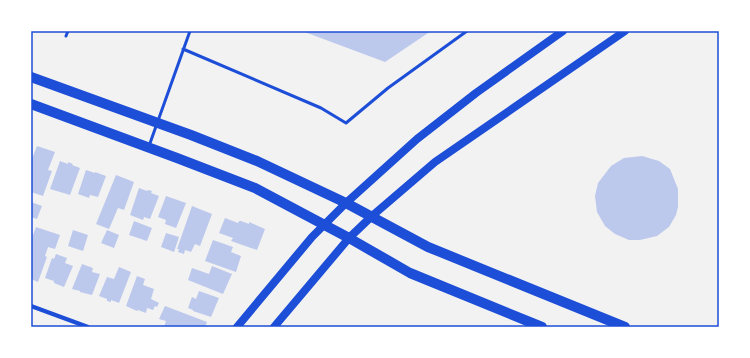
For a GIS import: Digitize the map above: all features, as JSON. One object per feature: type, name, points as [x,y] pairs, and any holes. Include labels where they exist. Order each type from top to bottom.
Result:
[{"type":"main road","points":[[237,327],[312,237],[346,203],[417,139],[476,93],[563,31]]},
{"type":"main road","points":[[274,327],[349,238],[372,216],[435,162],[625,31]]},
{"type":"main road","points":[[31,77],[257,161],[372,216],[428,248],[625,327]]},
{"type":"main road","points":[[31,104],[254,188],[349,238],[410,273],[542,327]]},
{"type":"street","points":[[31,306],[88,327]]},
{"type":"lane","points":[[66,36],[68,31]]},
{"type":"lane","points":[[148,148],[190,31]]},
{"type":"lane","points":[[183,49],[321,108],[346,122],[388,88],[467,31]]},
{"type":"building","points":[[302,31],[431,31],[385,62]]},
{"type":"building","points":[[37,146],[55,152],[48,170],[52,171],[43,196],[31,192],[31,161]]},
{"type":"building","points":[[642,156],[659,161],[670,169],[678,189],[678,207],[676,215],[669,227],[657,236],[640,240],[629,240],[615,234],[605,226],[597,212],[595,196],[598,183],[611,166],[624,158]]},
{"type":"building","points":[[60,161],[68,164],[68,162],[80,168],[70,195],[50,189]]},
{"type":"building","points":[[86,170],[106,176],[98,197],[90,195],[89,198],[78,194]]},
{"type":"building","points":[[116,175],[134,182],[124,210],[118,208],[109,229],[96,224]]},
{"type":"building","points":[[139,188],[152,191],[151,193],[159,196],[150,219],[144,217],[143,220],[130,215]]},
{"type":"building","points":[[166,196],[186,203],[176,228],[165,224],[166,220],[158,217]]},
{"type":"building","points":[[31,202],[42,206],[37,219],[31,217]]},
{"type":"building","points":[[192,206],[212,214],[200,246],[195,244],[191,252],[185,250],[184,254],[178,252],[179,249],[177,249]]},
{"type":"building","points":[[225,218],[238,223],[241,221],[249,224],[249,222],[265,229],[257,250],[231,241],[233,238],[219,233]]},
{"type":"building","points":[[134,221],[152,228],[147,241],[129,235]]},
{"type":"building","points":[[36,227],[60,235],[55,249],[48,247],[45,256],[47,257],[38,282],[31,279],[31,240]]},
{"type":"building","points":[[73,230],[88,235],[83,251],[68,246]]},
{"type":"building","points":[[107,230],[119,235],[114,248],[101,243]]},
{"type":"building","points":[[166,233],[179,237],[174,252],[161,247]]},
{"type":"building","points":[[213,240],[233,247],[231,252],[241,256],[236,272],[205,261]]},
{"type":"building","points":[[56,254],[67,258],[65,263],[73,266],[64,287],[45,278],[52,258],[54,259]]},
{"type":"building","points":[[82,264],[93,268],[92,272],[100,274],[92,295],[72,289]]},
{"type":"building","points":[[212,266],[232,274],[223,294],[188,280],[192,268],[209,274]]},
{"type":"building","points":[[119,267],[131,272],[119,303],[111,300],[111,302],[107,301],[107,299],[99,296],[107,277],[114,279]]},
{"type":"building","points":[[137,276],[145,279],[143,285],[154,289],[151,299],[159,303],[153,310],[147,308],[146,313],[126,306]]},
{"type":"building","points":[[199,291],[219,298],[211,317],[188,308],[192,297],[196,299]]},
{"type":"building","points":[[165,306],[207,322],[205,327],[164,327],[166,321],[159,319]]}]
